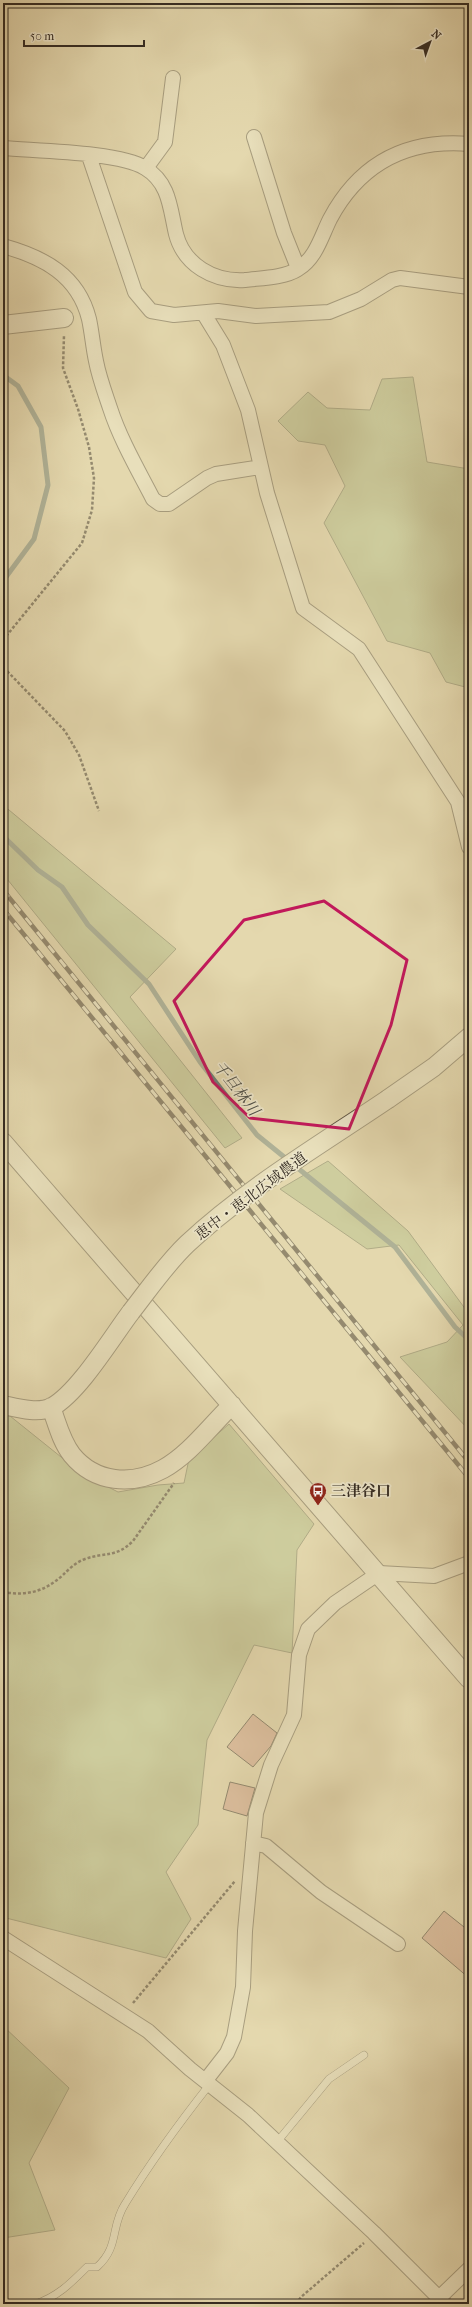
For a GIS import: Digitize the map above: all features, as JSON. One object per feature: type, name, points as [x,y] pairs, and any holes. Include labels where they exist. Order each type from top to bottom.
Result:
[{"type":"street","points":[[146,168],[165,142],[173,78]]},
{"type":"street","points":[[254,137],[284,233],[298,268]]},
{"type":"street","points":[[3,148],[130,160],[146,168],[168,192],[176,235],[184,252],[195,265],[204,272],[224,279],[244,280],[281,275],[298,268],[308,261],[318,246],[330,219],[343,198],[370,170],[399,152],[445,142],[469,144]]},
{"type":"street","points":[[89,156],[135,292],[151,311],[161,314],[204,314],[218,311],[256,316],[328,312],[361,299],[392,280],[400,278],[469,287]]},
{"type":"street","points":[[3,246],[28,253],[48,263],[63,274],[76,291],[89,318],[96,362],[111,410],[152,499],[160,504],[169,504],[216,474],[261,467]]},
{"type":"street","points":[[204,314],[223,345],[248,410],[267,492],[303,608],[359,649],[458,802],[469,847]]},
{"type":"street","points":[[3,325],[64,318]]},
{"type":"street","name":"恵中・恵北広域農道","points":[[51,1407],[75,1387],[130,1312],[186,1245],[219,1216],[265,1182],[434,1067],[469,1037]]},
{"type":"street","points":[[3,1142],[379,1573],[469,1679]]},
{"type":"street","points":[[3,1405],[30,1410],[51,1407],[62,1437],[76,1459],[98,1475],[128,1481],[144,1478],[163,1469],[184,1453],[232,1405]]},
{"type":"street","points":[[208,2082],[227,2053],[234,2037],[243,1987],[244,1931],[256,1813],[271,1765],[294,1715],[299,1655],[308,1629],[335,1603],[379,1573],[434,1576],[469,1563]]},
{"type":"street","points":[[253,1843],[266,1846],[321,1892],[398,1944]]},
{"type":"street","points":[[3,1938],[148,2031],[190,2069],[208,2082],[277,2142],[374,2233],[442,2301],[469,2269]]},
{"type":"lane","points":[[277,2142],[329,2079],[364,2055]]},
{"type":"lane","points":[[35,2304],[51,2298],[66,2289],[87,2267],[97,2267],[106,2259],[112,2249],[124,2205],[208,2082]]},
{"type":"path","points":[[3,640],[82,543],[92,510],[94,478],[89,447],[78,409],[63,368],[64,318]]},
{"type":"path","points":[[3,662],[8,672],[64,731],[79,755],[99,811]]},
{"type":"path","points":[[3,1592],[21,1595],[32,1594],[47,1588],[74,1564],[85,1559],[115,1554],[125,1549],[133,1541],[176,1481]]},
{"type":"path","points":[[124,2015],[216,1901],[244,1871],[251,1872]]},
{"type":"path","points":[[296,2304],[306,2292],[374,2233]]},
{"type":"highlighted area","points":[[324,901],[407,960],[391,1025],[349,1129],[250,1118],[213,1082],[174,1001],[244,920]]},
{"type":"green space","points":[[413,377],[427,462],[469,469],[469,688],[446,682],[430,653],[387,641],[324,523],[345,486],[325,445],[298,441],[278,421],[308,392],[327,408],[370,410],[382,379]]},
{"type":"green space","points":[[3,805],[176,949],[130,997],[242,1138],[225,1148],[3,874]]},
{"type":"green space","points":[[328,1161],[408,1231],[469,1314],[469,1430],[400,1357],[447,1342],[463,1325],[399,1245],[367,1249],[280,1189]]},
{"type":"green space","points":[[3,1415],[10,1416],[81,1473],[118,1492],[158,1485],[184,1483],[189,1459],[229,1424],[314,1524],[297,1550],[292,1653],[254,1645],[207,1740],[198,1825],[166,1872],[191,1919],[166,1958],[6,1918],[8,1851],[3,1846]]},
{"type":"green space","points":[[3,2026],[69,2088],[29,2163],[55,2230],[3,2238]]},
{"type":"building","points":[[253,1714],[277,1733],[271,1746],[253,1767],[227,1747]]},
{"type":"building","points":[[230,1782],[255,1788],[247,1816],[223,1809]]},
{"type":"building","points":[[444,1911],[469,1931],[469,1978],[422,1938]]},
{"type":"waterway","name":"千旦林川","points":[[3,375],[18,386],[41,427],[48,485],[34,539],[3,581]]},
{"type":"waterway","name":"千旦林川","points":[[3,836],[38,870],[62,887],[88,925],[149,984],[200,1062],[257,1135],[395,1247],[455,1327],[469,1340]]},
{"type":"railway","points":[[3,890],[469,1462]]},
{"type":"railway","points":[[3,909],[469,1478]]},
{"type":"place","name":"三津谷口","points":[[318,1506]]}]
